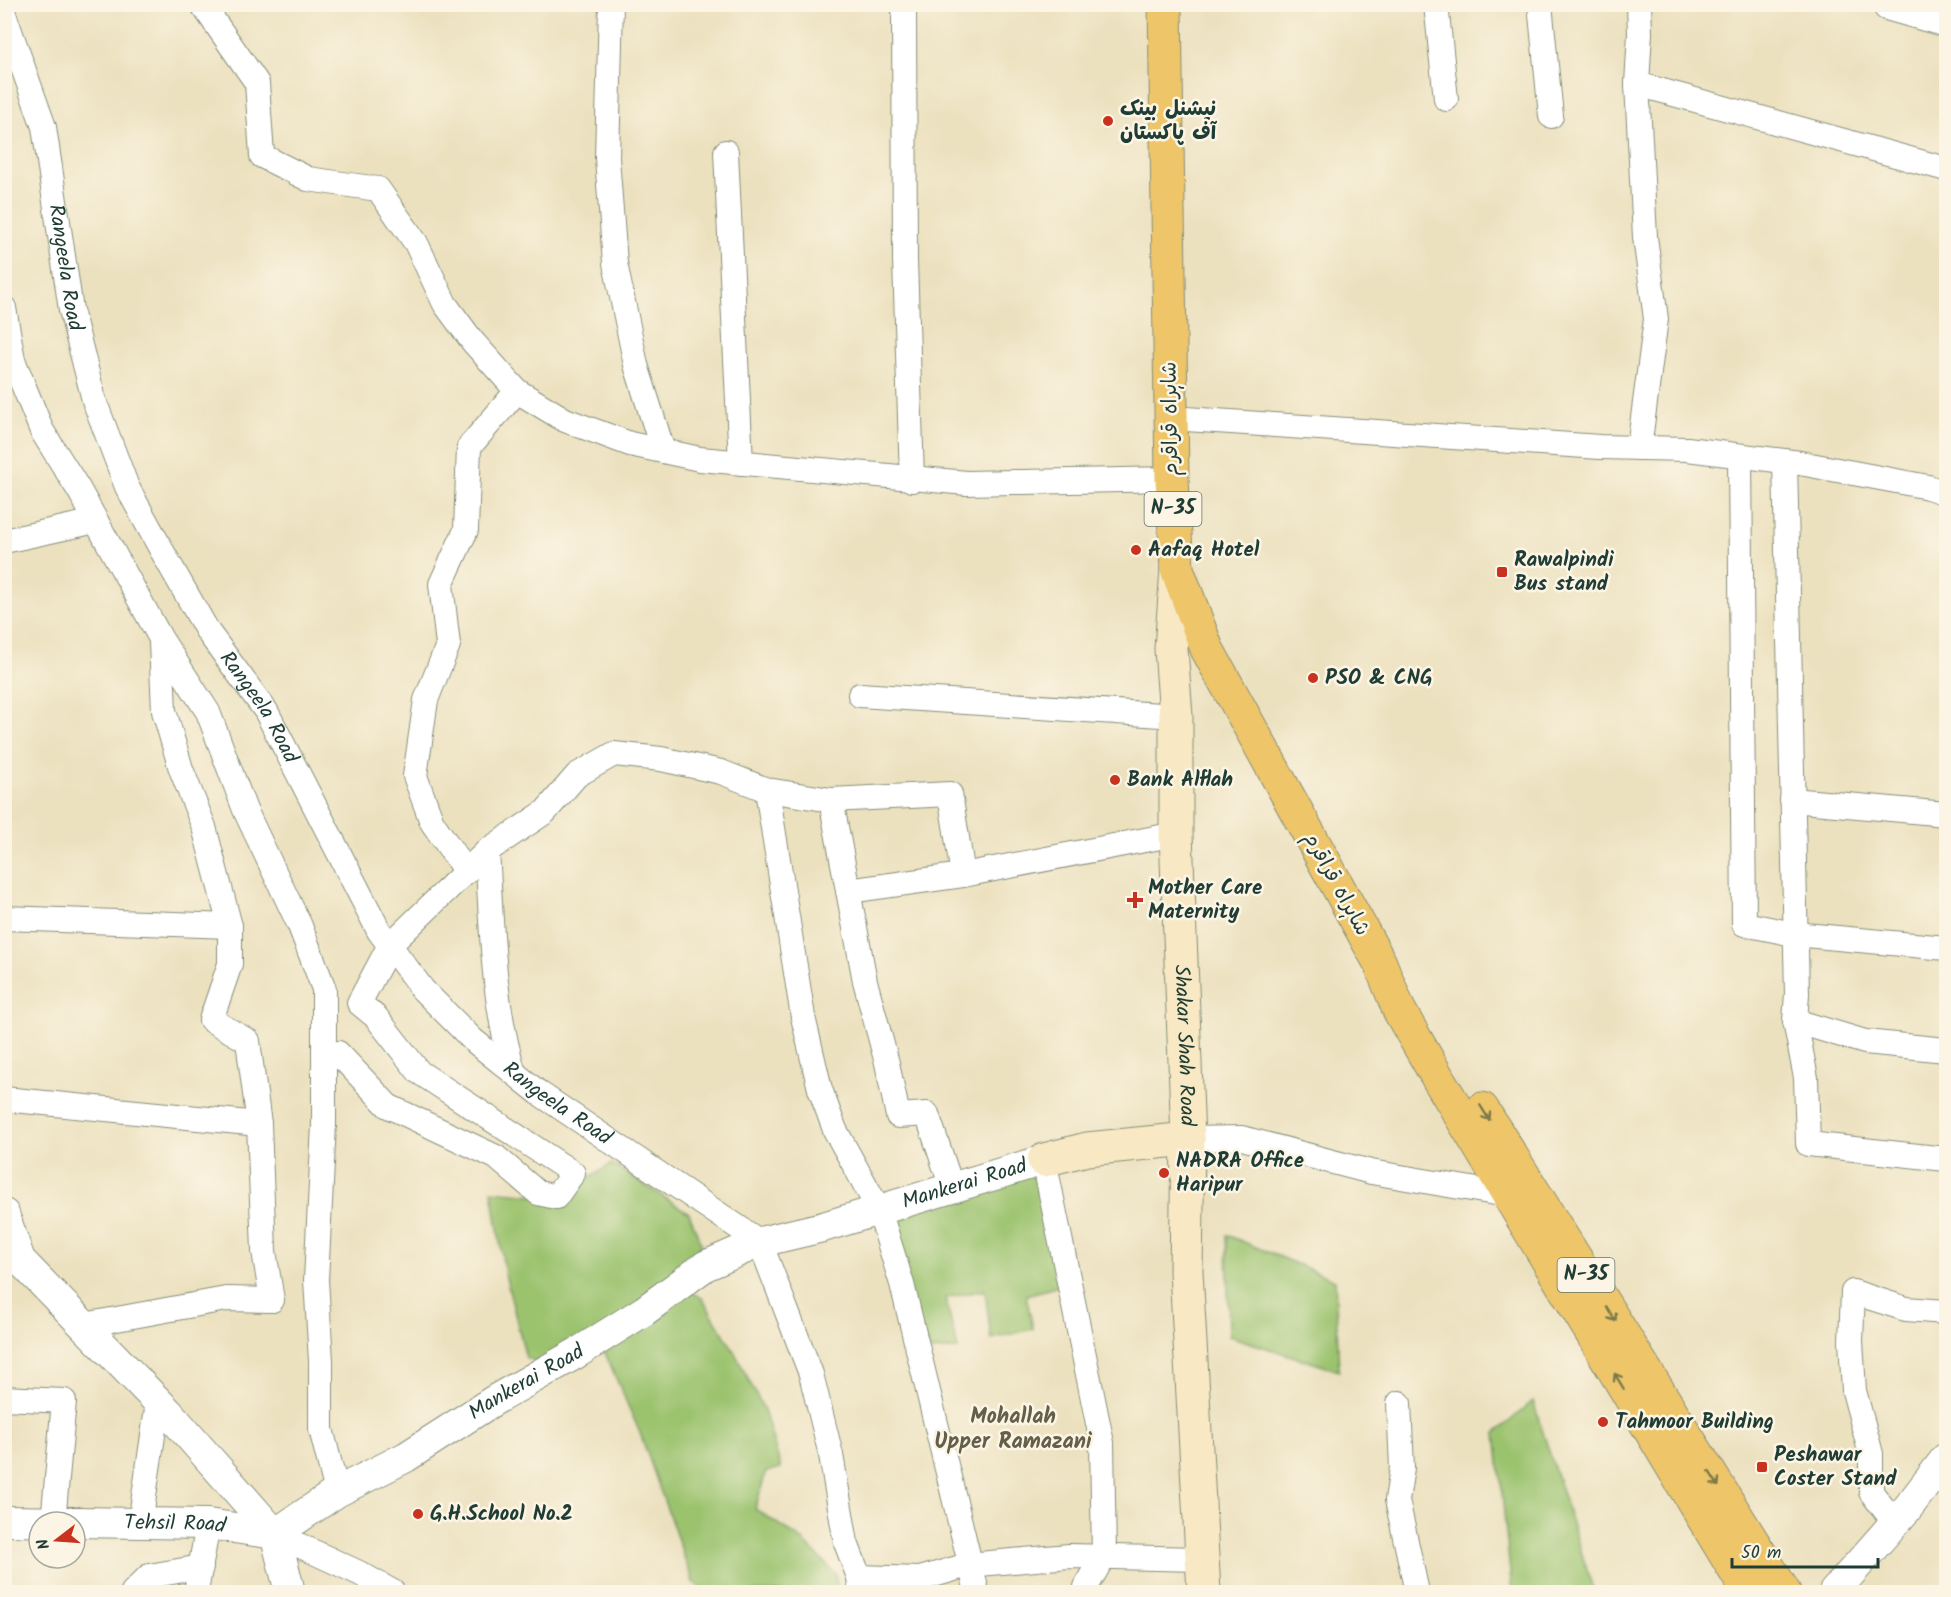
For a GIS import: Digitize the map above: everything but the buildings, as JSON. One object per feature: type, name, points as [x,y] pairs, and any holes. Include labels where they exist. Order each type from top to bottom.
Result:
[{"type":"highway","name":"شاہراہ قراقرم","points":[[1164,5],[1172,479],[1177,569],[1207,649],[1380,963],[1399,1010],[1507,1195],[1748,1593]]},
{"type":"highway","name":"شاہراہ قراقرم","points":[[1380,963],[1414,998],[1784,1593]]},
{"type":"main road","name":"Shakar Shah Road","points":[[1177,569],[1171,649],[1176,716],[1176,834],[1188,1139],[1186,1271],[1195,1410],[1200,1559],[1204,1593]]},
{"type":"main road","name":"Mankerai Road","points":[[1044,1160],[1087,1149],[1188,1139]]},
{"type":"street","points":[[4,5],[20,4]]},
{"type":"street","points":[[202,4],[257,83],[262,156],[308,179],[378,189],[417,243],[445,304],[473,342],[518,391],[565,420],[630,444],[700,459],[912,480],[967,483],[1172,479]]},
{"type":"street","points":[[611,4],[607,158],[615,263],[636,365],[663,451]]},
{"type":"street","points":[[904,4],[905,260],[912,480]]},
{"type":"street","points":[[1436,4],[1446,99]]},
{"type":"street","points":[[1540,4],[1551,116]]},
{"type":"street","points":[[1639,4],[1637,84],[1645,237],[1656,319],[1639,448]]},
{"type":"street","points":[[1887,4],[1886,8],[1947,24]]},
{"type":"street","name":"Rangeela Road","points":[[4,14],[44,127],[71,310],[94,400],[127,487],[208,632],[266,711],[374,922],[423,990],[473,1041],[514,1073],[760,1242]]},
{"type":"street","points":[[1637,84],[1947,169]]},
{"type":"street","points":[[726,152],[741,463]]},
{"type":"street","points":[[4,308],[13,360],[42,431],[96,521],[161,639],[208,712],[245,810],[300,927],[324,989],[324,1125],[316,1280],[321,1361],[321,1429],[338,1492]]},
{"type":"street","points":[[466,872],[432,822],[416,776],[426,700],[448,645],[441,584],[466,530],[470,447],[518,391]]},
{"type":"street","points":[[1171,418],[1639,448],[1687,449],[1785,461],[1928,487],[1947,493]]},
{"type":"street","points":[[1740,456],[1744,924],[1794,934],[1947,948]]},
{"type":"street","points":[[1785,461],[1797,994],[1795,1021],[1806,1078],[1808,1144],[1947,1159]]},
{"type":"street","points":[[4,541],[96,521]]},
{"type":"street","points":[[84,1325],[226,1299],[272,1300],[264,1251],[259,1124],[248,1041],[211,1020],[230,964],[230,926],[204,827],[182,769],[164,711],[161,639]]},
{"type":"street","points":[[860,695],[1176,716]]},
{"type":"street","points":[[338,1053],[388,1106],[496,1157],[538,1193],[556,1197],[573,1173],[419,1072],[376,1017],[359,1003],[390,945],[487,851],[545,812],[577,775],[614,754],[661,759],[721,772],[768,790],[831,800],[950,794],[963,875]]},
{"type":"street","points":[[768,790],[803,1017],[820,1089],[835,1130],[879,1210],[902,1284],[930,1409],[977,1593]]},
{"type":"street","points":[[831,800],[865,981],[898,1116],[927,1114],[952,1188]]},
{"type":"street","points":[[1792,800],[1947,814]]},
{"type":"street","points":[[848,891],[963,875],[1176,834]]},
{"type":"street","points":[[487,851],[494,975],[503,1036],[514,1073]]},
{"type":"street","points":[[4,918],[230,926]]},
{"type":"street","points":[[1795,1021],[1865,1042],[1947,1050]]},
{"type":"street","points":[[4,1099],[259,1124]]},
{"type":"street","points":[[1188,1139],[1242,1138],[1371,1172],[1507,1195]]},
{"type":"street","points":[[1044,1160],[1102,1443],[1104,1556],[1086,1587],[1088,1593]]},
{"type":"street","name":"Mankerai Road","points":[[275,1534],[338,1492],[406,1457],[493,1401],[578,1353],[644,1311],[705,1266],[760,1242],[879,1210],[1044,1160]]},
{"type":"street","points":[[4,1214],[20,1260],[158,1402],[275,1534],[360,1573],[393,1593]]},
{"type":"street","points":[[760,1242],[812,1374],[834,1466],[846,1543],[864,1588],[920,1579],[968,1565],[1069,1556],[1200,1559]]},
{"type":"street","points":[[1895,1523],[1871,1492],[1871,1454],[1854,1391],[1851,1341],[1853,1292],[1906,1309],[1947,1312]]},
{"type":"street","points":[[4,1398],[64,1401],[54,1510]]},
{"type":"street","points":[[140,1523],[158,1402]]},
{"type":"street","points":[[1399,1403],[1401,1468],[1397,1500],[1417,1593]]},
{"type":"street","points":[[1834,1593],[1895,1523],[1947,1458]]},
{"type":"street","name":"Tehsil Road","points":[[4,1521],[27,1521]]},
{"type":"street","name":"Tehsil Road","points":[[87,1522],[208,1524],[275,1534]]},
{"type":"street","points":[[196,1593],[208,1524]]},
{"type":"street","points":[[275,1534],[290,1593]]},
{"type":"street","points":[[133,1593],[149,1576],[201,1567]]},
{"type":"green space","points":[[612,1164],[689,1213],[708,1261],[679,1285],[702,1298],[733,1349],[764,1410],[781,1468],[766,1472],[755,1509],[801,1539],[836,1574],[837,1592],[707,1592],[693,1582],[640,1433],[599,1339],[553,1367],[526,1358],[505,1274],[492,1191],[556,1197]]},
{"type":"green space","points":[[1029,1164],[1070,1283],[1026,1295],[1033,1329],[991,1339],[985,1290],[945,1298],[958,1349],[917,1352],[879,1210]]},
{"type":"green space","points":[[1227,1235],[1335,1280],[1339,1371],[1229,1336]]},
{"type":"green space","points":[[1533,1401],[1594,1592],[1512,1592],[1496,1433]]},
{"type":"place","name":"نیشنل بینک آف پاکستان","points":[[1108,121]]},
{"type":"place","name":"Aafaq Hotel","points":[[1136,550]]},
{"type":"place","name":"Rawalpindi Bus stand","points":[[1502,572]]},
{"type":"place","name":"PSO & CNG","points":[[1313,678]]},
{"type":"place","name":"Bank Alflah","points":[[1115,780]]},
{"type":"place","name":"Mother Care Maternity","points":[[1135,900]]},
{"type":"place","name":"NADRA Office Haripur","points":[[1164,1173]]},
{"type":"place","name":"Tahmoor Building","points":[[1603,1422]]},
{"type":"place","name":"Peshawar Coster Stand","points":[[1762,1467]]},
{"type":"place","name":"G.H.School No.2","points":[[418,1514]]},
{"type":"district","name":"Mohallah Upper Ramazani","points":[[1013,1430]]}]
